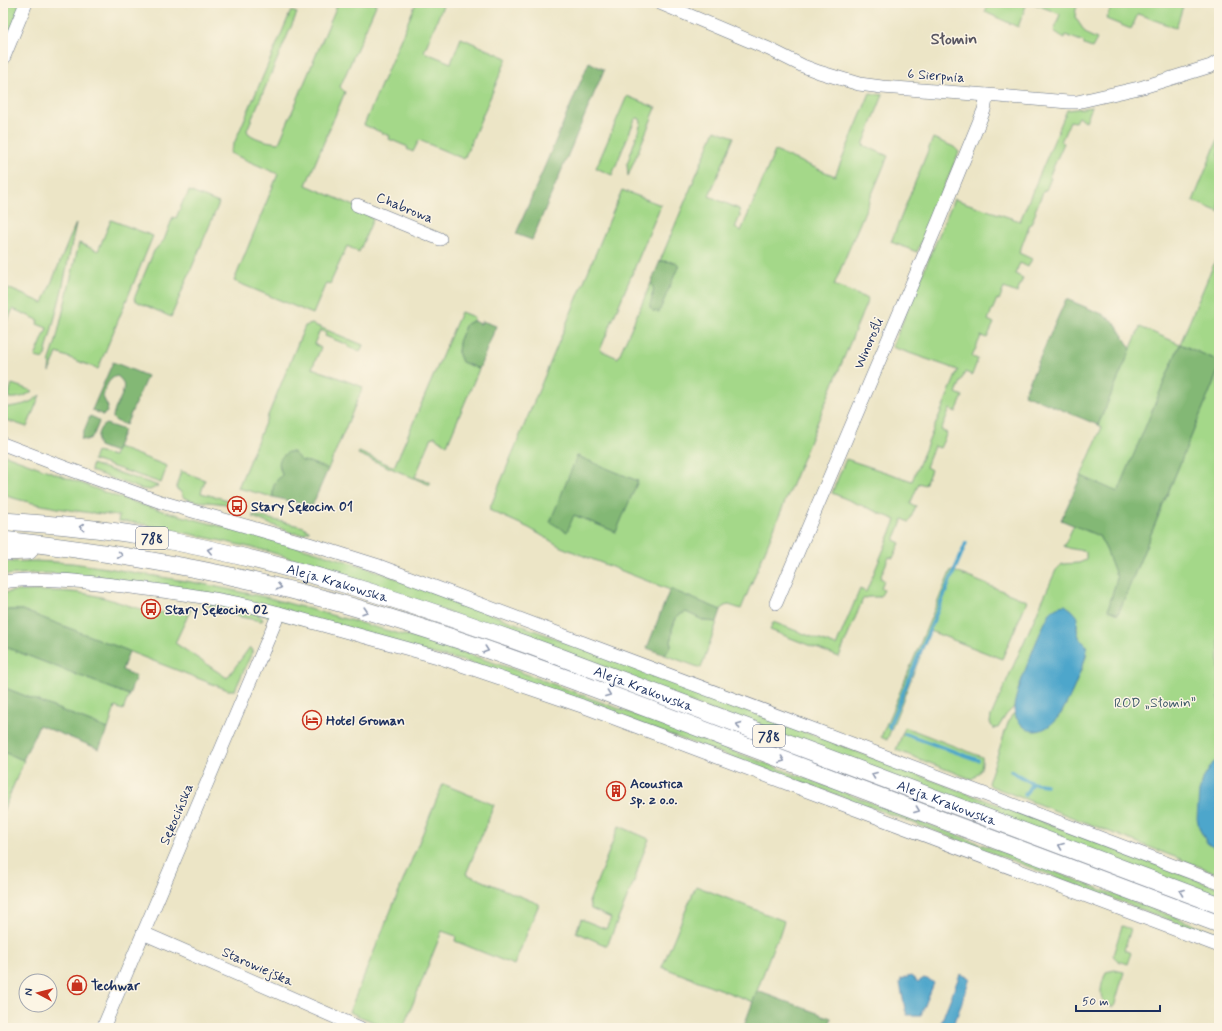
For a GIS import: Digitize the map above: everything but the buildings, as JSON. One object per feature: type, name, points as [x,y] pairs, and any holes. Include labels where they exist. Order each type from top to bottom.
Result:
[{"type":"main road","points":[[3,508],[17,514],[54,525]]},
{"type":"main road","name":"788","points":[[3,520],[54,525]]},
{"type":"main road","name":"Aleja Krakowska","points":[[54,525],[99,529],[199,547],[316,576],[385,596],[534,647],[1219,906]]},
{"type":"main road","name":"788","points":[[3,540],[81,550]]},
{"type":"main road","points":[[3,552],[81,550]]},
{"type":"main road","name":"Aleja Krakowska","points":[[81,550],[195,568],[283,588],[328,600],[442,635],[551,673],[1219,924]]},
{"type":"street","points":[[3,59],[26,3]]},
{"type":"street","name":"6 Sierpnia","points":[[660,3],[769,48],[803,66],[826,75],[859,84],[882,88],[1076,102],[1143,87],[1211,66],[1219,61]]},
{"type":"street","name":"Winorośli","points":[[776,603],[984,110],[987,95]]},
{"type":"street","name":"Chabrowa","points":[[357,205],[440,239]]},
{"type":"street","points":[[3,444],[161,502],[309,544],[379,566],[1219,883]]},
{"type":"street","points":[[3,582],[29,580],[109,585],[206,598],[259,607],[438,657],[582,706],[1219,946]]},
{"type":"street","name":"Sękocińska","points":[[103,1028],[279,612]]},
{"type":"street","name":"Starowiejska","points":[[143,934],[360,1028]]},
{"type":"green space","points":[[3,3],[23,3],[6,42],[3,41]]},
{"type":"green space","points":[[338,3],[377,3],[340,87],[345,92],[306,185],[366,211],[373,219],[359,252],[347,246],[330,284],[326,283],[313,314],[234,281],[278,174],[230,153],[291,11],[297,13],[247,130],[248,133],[259,139],[279,143]]},
{"type":"green space","points":[[416,3],[444,3],[424,52],[451,63],[461,38],[507,58],[464,159],[419,140],[413,152],[407,149],[408,147],[389,139],[390,136],[364,125]]},
{"type":"green space","points":[[989,3],[1027,3],[1018,27],[985,12]]},
{"type":"green space","points":[[1032,3],[1079,3],[1076,9],[1075,17],[1088,35],[1097,39],[1092,48],[1084,45],[1084,42],[1065,35],[1064,38],[1054,31],[1060,14]]},
{"type":"green space","points":[[1113,3],[1184,3],[1176,28],[1138,14],[1131,29],[1106,19]]},
{"type":"green space","points":[[589,62],[604,70],[532,240],[516,234]]},
{"type":"green space","points":[[870,93],[883,95],[863,145],[888,156],[834,285],[868,299],[741,609],[729,605],[724,606],[721,610],[561,547],[529,528],[489,510],[622,190],[661,205],[600,350],[618,358],[651,283],[654,290],[651,297],[675,262],[660,261],[715,130],[734,137],[709,196],[739,209],[740,216],[735,228],[741,231],[775,151],[835,176]],"holes":[[[577,456],[637,481],[616,532],[574,515]]]},
{"type":"green space","points":[[627,96],[656,108],[628,176],[627,164],[641,123],[640,119],[638,118],[635,119],[612,175],[596,168]]},
{"type":"green space","points":[[1092,107],[1086,121],[1078,117],[1075,122],[1070,121],[1061,142],[1064,143],[1049,177],[1051,178],[1035,211],[1036,212],[1019,253],[1032,259],[1028,267],[1020,263],[1015,274],[1023,278],[1017,293],[1004,288],[999,300],[997,299],[988,320],[994,323],[987,338],[981,336],[972,357],[978,359],[972,375],[965,372],[956,393],[963,396],[956,412],[950,409],[941,430],[947,433],[940,448],[934,446],[926,467],[931,470],[925,485],[919,483],[910,504],[916,506],[909,522],[903,519],[894,540],[900,543],[893,558],[889,557],[880,578],[884,580],[881,588],[884,590],[880,597],[869,597],[863,599],[839,657],[770,630],[773,622],[836,646],[860,589],[866,592],[896,520],[832,493],[846,459],[912,481],[954,380],[958,370],[892,347],[954,199],[1020,221],[1067,110]]},
{"type":"green space","points":[[933,138],[954,147],[959,152],[917,252],[891,242]]},
{"type":"green space","points":[[1219,139],[1219,212],[1193,201]]},
{"type":"green space","points":[[189,191],[219,203],[171,317],[134,299],[154,251],[164,240],[173,217],[176,218]]},
{"type":"green space","points":[[111,220],[153,236],[98,369],[57,353],[49,372],[50,360],[56,341],[79,243],[98,251]]},
{"type":"green space","points":[[76,223],[62,290],[44,359],[35,357],[47,328],[37,324],[38,320],[13,309],[7,321],[3,319],[3,286],[43,303]]},
{"type":"green space","points":[[1219,252],[1219,361],[1180,344]]},
{"type":"green space","points":[[660,261],[675,262],[679,265],[659,312],[653,311],[650,308],[650,305],[653,292],[653,286],[651,283]]},
{"type":"green space","points":[[1066,299],[1102,314],[1114,322],[1131,349],[1098,425],[1024,394]]},
{"type":"green space","points":[[461,312],[474,317],[473,321],[466,324],[460,337],[458,352],[462,362],[479,369],[447,445],[435,438],[436,437],[432,437],[415,477],[431,483],[430,485],[358,454],[359,452],[394,467]]},
{"type":"green space","points":[[473,321],[481,324],[482,321],[496,326],[479,369],[462,362],[458,352],[460,337],[466,324]]},
{"type":"green space","points":[[312,324],[363,345],[360,352],[348,347],[348,345],[325,336],[326,333],[320,330],[314,344],[321,348],[312,368],[363,387],[328,469],[302,461],[298,458],[284,455],[280,460],[279,465],[282,475],[274,484],[273,497],[238,488],[305,326]]},
{"type":"green space","points":[[1140,327],[1180,344],[1118,493],[1081,476],[1102,427],[1098,425]]},
{"type":"green space","points":[[1180,344],[1219,361],[1219,369],[1118,614],[1108,610],[1117,578],[1106,549],[1099,536],[1061,520],[1081,476],[1118,492]]},
{"type":"green space","points":[[113,362],[147,376],[126,425],[116,421],[113,418],[124,385],[122,380],[117,376],[109,381],[103,397],[108,407],[107,412],[103,415],[92,410]]},
{"type":"green space","name":"ROD „Słomin”","points":[[1219,369],[1219,874],[991,786],[988,783],[1012,715],[1015,713],[1016,718],[1061,714],[1075,685],[1087,654],[1086,645],[1080,638],[1078,632],[1078,617],[1051,612],[1041,632],[1019,687],[1014,707],[1006,715],[998,728],[993,728],[990,723],[991,716],[1056,570],[1062,564],[1079,563],[1086,560],[1086,552],[1064,546],[1074,525],[1099,536],[1106,549],[1117,578],[1108,610],[1118,614]]},
{"type":"green space","points":[[12,384],[33,391],[22,397],[9,398]]},
{"type":"green space","points":[[40,395],[27,427],[3,419],[3,408],[27,403],[36,399]]},
{"type":"green space","points":[[90,416],[97,419],[99,422],[91,438],[86,440],[81,439]]},
{"type":"green space","points":[[106,424],[124,430],[115,452],[99,446],[99,430]]},
{"type":"green space","points":[[117,447],[167,466],[161,483],[93,460],[96,452],[114,456]]},
{"type":"green space","points":[[288,452],[293,452],[302,461],[328,469],[312,506],[273,497],[274,484],[282,475],[279,462]]},
{"type":"green space","points":[[3,454],[115,496],[152,508],[303,548],[366,567],[1219,888],[1219,900],[388,590],[267,551],[137,523],[118,521],[119,516],[90,513],[32,503],[3,495]]},
{"type":"green space","points":[[577,456],[638,481],[616,532],[574,515],[567,532],[550,522]]},
{"type":"green space","points":[[92,464],[158,486],[150,490],[141,489],[91,471]]},
{"type":"green space","points":[[181,471],[205,480],[201,493],[236,502],[235,505],[195,501],[184,498],[180,491],[176,489]]},
{"type":"green space","points":[[253,515],[304,527],[309,531],[303,534],[292,533],[253,517]]},
{"type":"green space","points":[[34,561],[72,563],[203,584],[269,598],[444,646],[507,667],[1219,934],[1219,939],[895,816],[468,662],[103,578],[70,574],[37,573],[3,575],[3,562]]},
{"type":"green space","points":[[951,570],[1027,601],[1002,659],[930,631],[887,740],[881,737]]},
{"type":"green space","points":[[670,589],[721,610],[717,622],[705,621],[686,612],[677,616],[672,629],[671,646],[665,655],[647,648]]},
{"type":"green space","points":[[16,591],[60,591],[87,594],[138,608],[164,613],[191,609],[175,643],[227,678],[250,647],[253,650],[235,690],[228,690],[22,610],[3,610],[3,593]]},
{"type":"green space","points":[[205,603],[257,614],[263,619],[262,621],[232,615],[210,607]]},
{"type":"green space","points":[[3,610],[22,610],[129,651],[122,670],[136,676],[129,695],[3,646]]},
{"type":"green space","points":[[686,612],[705,621],[717,622],[701,668],[665,655],[671,646],[672,629],[677,616]]},
{"type":"green space","points":[[3,646],[129,695],[123,710],[115,707],[108,729],[3,687]]},
{"type":"green space","points":[[3,687],[108,729],[99,749],[39,725],[23,760],[3,752]]},
{"type":"green space","points":[[905,727],[982,757],[982,764],[979,773],[971,779],[896,750]]},
{"type":"green space","points":[[3,752],[24,760],[3,811]]},
{"type":"green space","points":[[443,784],[494,805],[466,874],[539,904],[514,965],[455,941],[456,936],[442,931],[403,1028],[388,1028],[349,1012]]},
{"type":"green space","points":[[619,826],[649,839],[635,879],[607,946],[576,932],[581,919],[606,929],[611,918],[591,909],[589,902]]},
{"type":"green space","points":[[696,886],[784,921],[753,1002],[662,967]]},
{"type":"green space","points":[[1122,926],[1131,929],[1124,950],[1131,953],[1127,964],[1117,960],[1113,955]]},
{"type":"green space","points":[[1114,970],[1124,972],[1114,1007],[1104,1002],[1101,988],[1106,972]]},
{"type":"green space","points":[[757,991],[831,1018],[831,1028],[743,1028]]},
{"type":"water","points":[[1065,605],[1078,617],[1078,632],[1080,639],[1086,645],[1086,657],[1076,683],[1060,715],[1045,728],[1039,731],[1033,731],[1027,729],[1018,720],[1014,709],[1015,702],[1029,661],[1046,620],[1053,609]]},
{"type":"water","points":[[1219,759],[1219,849],[1216,849],[1207,843],[1200,830],[1197,819],[1199,792],[1203,779],[1213,763]]},
{"type":"water","points":[[960,974],[970,978],[953,1028],[940,1025]]},
{"type":"water","points":[[911,976],[918,982],[924,978],[934,983],[921,1015],[907,1015],[905,1009],[900,983],[901,979]]},
{"type":"waterway","points":[[890,728],[889,726],[966,543]]},
{"type":"waterway","points":[[905,734],[978,760]]},
{"type":"waterway","points":[[1011,771],[1032,783]]},
{"type":"waterway","points":[[1025,795],[1032,783],[1046,785]]},
{"type":"place","name":"Stary Sękocin 01","points":[[237,506]]},
{"type":"place","name":"Stary Sękocin 02","points":[[151,609]]},
{"type":"place","name":"Hotel Groman","points":[[312,720]]},
{"type":"place","name":"Acoustica sp. z o.o.","points":[[616,791]]},
{"type":"place","name":"Techwar","points":[[77,985]]},
{"type":"district","name":"Słomin","points":[[954,38]]}]
